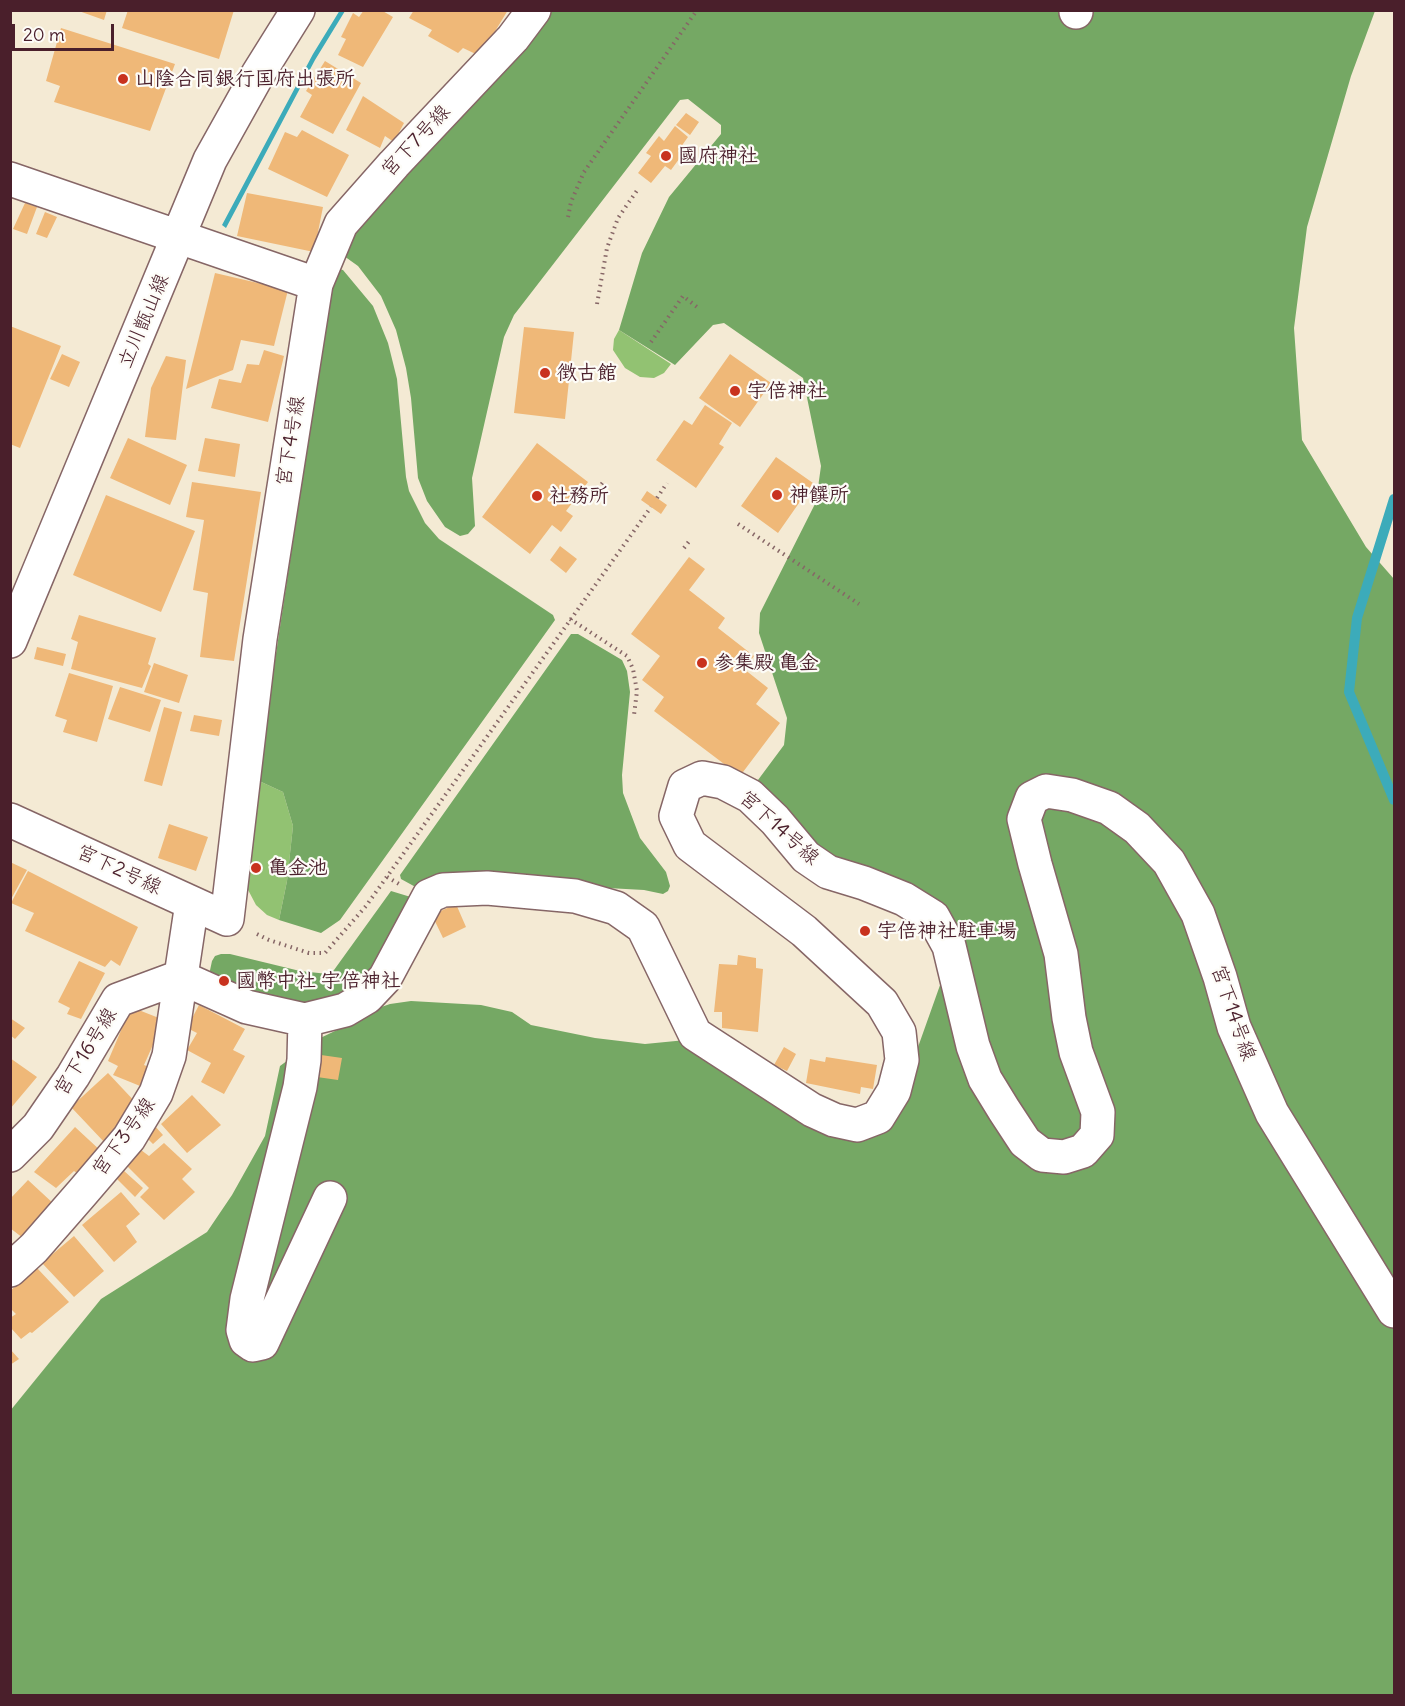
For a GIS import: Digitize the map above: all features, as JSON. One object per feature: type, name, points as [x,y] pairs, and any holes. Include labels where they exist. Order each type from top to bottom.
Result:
[{"type":"street","name":"立川甑山線","points":[[10,641],[210,160],[258,74],[298,10]]},
{"type":"street","name":"宮下7号線","points":[[316,284],[341,224],[513,38],[534,10]]},
{"type":"street","points":[[10,179],[316,284]]},
{"type":"street","name":"宮下4号線","points":[[227,919],[260,639],[316,284]]},
{"type":"street","name":"宮下14号線","points":[[180,977],[247,1006],[304,1020],[345,1010],[367,997],[385,978],[429,896],[443,890],[487,888],[575,896],[616,909],[643,927],[696,1034],[812,1110],[857,1125],[878,1118],[894,1091],[902,1060],[898,1032],[882,1003],[804,931],[690,845],[676,816],[685,786],[702,778],[723,782],[750,796],[775,820],[806,857],[828,872],[904,899],[933,917],[949,946],[973,1046],[985,1080],[1025,1142],[1042,1155],[1064,1157],[1083,1151],[1097,1135],[1098,1112],[1076,1053],[1061,954],[1024,819],[1032,798],[1046,791],[1072,795],[1109,808],[1137,828],[1168,862],[1198,914],[1220,977],[1234,1027],[1272,1113],[1395,1311]]},
{"type":"street","name":"宮下2号線","points":[[10,820],[227,919]]},
{"type":"street","name":"宮下3号線","points":[[10,1270],[54,1224],[129,1138],[156,1093],[170,1056],[192,903]]},
{"type":"street","name":"宮下16号線","points":[[10,1155],[38,1127],[73,1076],[118,1000],[180,977]]},
{"type":"street","points":[[304,1020],[304,1060],[300,1087],[247,1299],[243,1330],[246,1340],[253,1345],[262,1343],[330,1198]]},
{"type":"path","points":[[568,217],[571,202],[584,172],[697,10]]},
{"type":"path","points":[[597,304],[607,248],[618,218],[638,189]]},
{"type":"path","points":[[651,342],[682,296],[698,307]]},
{"type":"path","points":[[598,489],[604,481]]},
{"type":"path","points":[[657,498],[668,483]]},
{"type":"path","points":[[269,940],[309,953],[325,953],[366,906],[651,507]]},
{"type":"path","points":[[738,524],[859,604]]},
{"type":"path","points":[[684,548],[690,540]]},
{"type":"path","points":[[570,619],[627,656],[633,669],[637,691],[634,715]]},
{"type":"green space","points":[[542,11],[1375,11],[1351,76],[1307,227],[1294,328],[1302,440],[1366,547],[1394,579],[1394,1695],[11,1695],[10,1411],[101,1299],[207,1232],[232,1195],[265,1136],[280,1066],[314,1041],[337,1030],[355,1016],[390,1004],[411,1001],[481,1005],[512,1012],[531,1025],[595,1038],[645,1044],[686,1040],[831,1134],[907,1078],[955,943],[829,863],[757,793],[758,780],[784,745],[787,718],[759,633],[760,613],[816,502],[821,466],[803,378],[724,323],[713,325],[675,365],[619,330],[642,253],[669,197],[721,134],[721,125],[688,99],[680,100],[514,315],[504,337],[472,478],[475,526],[468,534],[460,536],[445,527],[427,501],[418,478],[411,398],[396,330],[381,296],[358,266],[344,256],[342,250],[369,212]]},
{"type":"green space","points":[[334,268],[343,270],[373,306],[388,343],[397,379],[406,477],[409,491],[425,523],[439,539],[553,615],[555,620],[340,920],[321,933],[279,920],[287,881],[293,826],[283,792],[257,780]]},
{"type":"green space","points":[[619,330],[671,364],[664,373],[654,378],[640,377],[625,368],[613,350],[614,339]]},
{"type":"green space","points":[[571,634],[578,634],[622,660],[627,671],[630,692],[622,775],[623,793],[640,838],[666,872],[670,886],[668,891],[663,894],[644,890],[571,886],[421,890],[401,879],[400,875]]},
{"type":"green space","points":[[257,780],[283,792],[293,826],[287,881],[279,920],[267,915],[256,905],[246,886]]},
{"type":"green space","points":[[391,891],[414,898],[369,985],[299,1010],[209,975],[212,961],[215,956],[221,954],[230,954],[300,971],[328,974],[334,970]]},
{"type":"water","points":[[340,10],[345,11],[315,60],[226,228],[222,225],[313,54]]},
{"type":"building","points":[[76,10],[107,10],[104,20]]},
{"type":"building","points":[[128,10],[234,10],[219,59],[122,28]]},
{"type":"building","points":[[364,10],[381,10],[393,17],[363,67],[338,55],[346,39],[341,37],[353,13],[359,17]]},
{"type":"building","points":[[414,10],[508,10],[480,56],[463,48],[458,53],[428,36],[432,30],[409,18]]},
{"type":"building","points":[[61,28],[175,64],[150,131],[54,102],[60,86],[46,81]]},
{"type":"building","points":[[325,61],[361,83],[333,134],[300,117],[312,95],[306,91]]},
{"type":"building","points":[[363,96],[404,123],[394,142],[385,136],[380,148],[346,130]]},
{"type":"building","points":[[686,113],[699,122],[690,135],[676,125]]},
{"type":"building","name":"國府神社","points":[[675,126],[688,137],[678,151],[682,155],[671,170],[665,166],[651,183],[638,173],[651,156],[646,153],[659,136],[664,141]]},
{"type":"building","points":[[302,130],[349,155],[327,197],[268,169],[285,132],[297,137]]},
{"type":"building","points":[[247,193],[323,207],[314,252],[237,236]]},
{"type":"building","points":[[25,203],[37,207],[27,234],[13,229]]},
{"type":"building","points":[[45,212],[57,217],[47,238],[36,234]]},
{"type":"building","points":[[215,273],[288,290],[274,346],[241,340],[233,370],[186,389]]},
{"type":"building","points":[[10,326],[61,346],[20,448],[10,444]]},
{"type":"building","name":"徴古館","points":[[524,327],[574,332],[565,419],[514,413]]},
{"type":"building","points":[[264,350],[284,356],[268,422],[211,408],[219,379],[241,383],[247,364],[259,365]]},
{"type":"building","points":[[62,354],[80,362],[69,387],[50,379]]},
{"type":"building","name":"宇倍神社","points":[[730,354],[771,383],[740,427],[699,398]]},
{"type":"building","points":[[166,356],[186,360],[176,440],[145,437],[151,388]]},
{"type":"building","points":[[705,405],[732,423],[719,444],[724,447],[696,488],[656,460],[684,420],[692,425]]},
{"type":"building","points":[[128,438],[187,465],[170,505],[110,478]]},
{"type":"building","points":[[205,438],[240,444],[235,477],[198,471]]},
{"type":"building","name":"社務所","points":[[537,443],[588,482],[566,511],[573,516],[561,532],[552,525],[530,554],[482,517]]},
{"type":"building","name":"神饌所","points":[[776,457],[813,483],[778,533],[741,506]]},
{"type":"building","points":[[192,482],[261,492],[234,661],[200,657],[208,593],[193,590],[204,520],[186,517]]},
{"type":"building","points":[[647,491],[667,505],[661,514],[641,500]]},
{"type":"building","points":[[106,495],[195,531],[161,612],[73,575]]},
{"type":"building","points":[[560,546],[577,559],[566,573],[550,560]]},
{"type":"building","name":"参集殿 亀金","points":[[689,557],[705,569],[689,590],[725,618],[718,628],[754,656],[744,669],[768,688],[756,704],[780,723],[740,776],[654,711],[664,697],[642,680],[660,656],[631,634]]},
{"type":"building","points":[[79,615],[156,638],[148,664],[151,666],[142,688],[71,669],[78,642],[71,639]]},
{"type":"building","points":[[37,647],[66,654],[63,666],[34,659]]},
{"type":"building","points":[[154,663],[188,675],[179,703],[144,692]]},
{"type":"building","points":[[69,673],[113,686],[97,742],[63,732],[67,720],[55,716]]},
{"type":"building","points":[[120,687],[161,700],[150,732],[108,719]]},
{"type":"building","points":[[164,707],[182,712],[162,786],[144,781]]},
{"type":"building","points":[[194,715],[222,720],[219,736],[190,731]]},
{"type":"building","points":[[169,824],[208,837],[196,871],[158,858]]},
{"type":"building","points":[[10,862],[27,870],[10,901]]},
{"type":"building","points":[[28,871],[138,927],[120,966],[111,960],[105,967],[25,931],[34,913],[11,903]]},
{"type":"building","points":[[456,904],[466,927],[443,938],[432,915]]},
{"type":"building","points":[[738,955],[756,958],[756,968],[763,969],[758,1032],[722,1028],[722,1012],[714,1012],[719,964],[737,965]]},
{"type":"building","points":[[79,961],[105,973],[81,1019],[67,1014],[70,1008],[58,1002]]},
{"type":"building","points":[[199,1005],[245,1029],[233,1050],[245,1056],[224,1094],[201,1082],[211,1063],[187,1050],[197,1033],[187,1028]]},
{"type":"building","points":[[131,1007],[164,1020],[144,1065],[154,1069],[145,1088],[113,1075],[118,1066],[108,1061]]},
{"type":"building","points":[[10,1018],[25,1028],[15,1039],[10,1035]]},
{"type":"building","points":[[784,1047],[796,1054],[787,1071],[774,1065]]},
{"type":"building","points":[[321,1055],[342,1058],[338,1080],[317,1077]]},
{"type":"building","points":[[826,1057],[877,1065],[873,1089],[861,1087],[860,1094],[806,1083],[810,1059],[825,1062]]},
{"type":"building","points":[[10,1058],[37,1077],[10,1109]]},
{"type":"building","points":[[108,1073],[138,1105],[105,1143],[71,1107]]},
{"type":"building","points":[[192,1095],[221,1125],[187,1153],[161,1124]]},
{"type":"building","points":[[154,1125],[163,1135],[153,1144],[144,1135]]},
{"type":"building","points":[[75,1127],[102,1152],[82,1177],[74,1171],[56,1188],[34,1172]]},
{"type":"building","points":[[164,1143],[192,1169],[182,1179],[195,1192],[164,1220],[140,1197],[149,1188],[126,1165],[141,1150],[149,1156]]},
{"type":"building","points":[[123,1170],[143,1188],[135,1197],[116,1178]]},
{"type":"building","points":[[28,1180],[55,1205],[23,1238],[10,1228],[10,1199]]},
{"type":"building","points":[[121,1192],[140,1214],[126,1226],[137,1242],[114,1262],[82,1225]]},
{"type":"building","points":[[74,1236],[104,1271],[74,1297],[42,1263]]},
{"type":"building","points":[[37,1268],[69,1302],[32,1333],[30,1332],[21,1339],[10,1327],[10,1318],[16,1314],[10,1308],[10,1291]]},
{"type":"building","points":[[10,1349],[19,1359],[10,1365]]},
{"type":"waterway","points":[[1394,499],[1357,618],[1349,692],[1394,800]]},
{"type":"place","name":"山陰合同銀行国府出張所","points":[[123,79]]},
{"type":"place","name":"國府神社","points":[[666,156]]},
{"type":"place","name":"徴古館","points":[[545,373]]},
{"type":"place","name":"宇倍神社","points":[[735,391]]},
{"type":"place","name":"神饌所","points":[[777,495]]},
{"type":"place","name":"社務所","points":[[537,496]]},
{"type":"place","name":"参集殿 亀金","points":[[702,663]]},
{"type":"place","name":"亀金池","points":[[256,868]]},
{"type":"place","name":"宇倍神社駐車場","points":[[865,931]]},
{"type":"place","name":"國幣中社 宇倍神社","points":[[224,981]]}]
